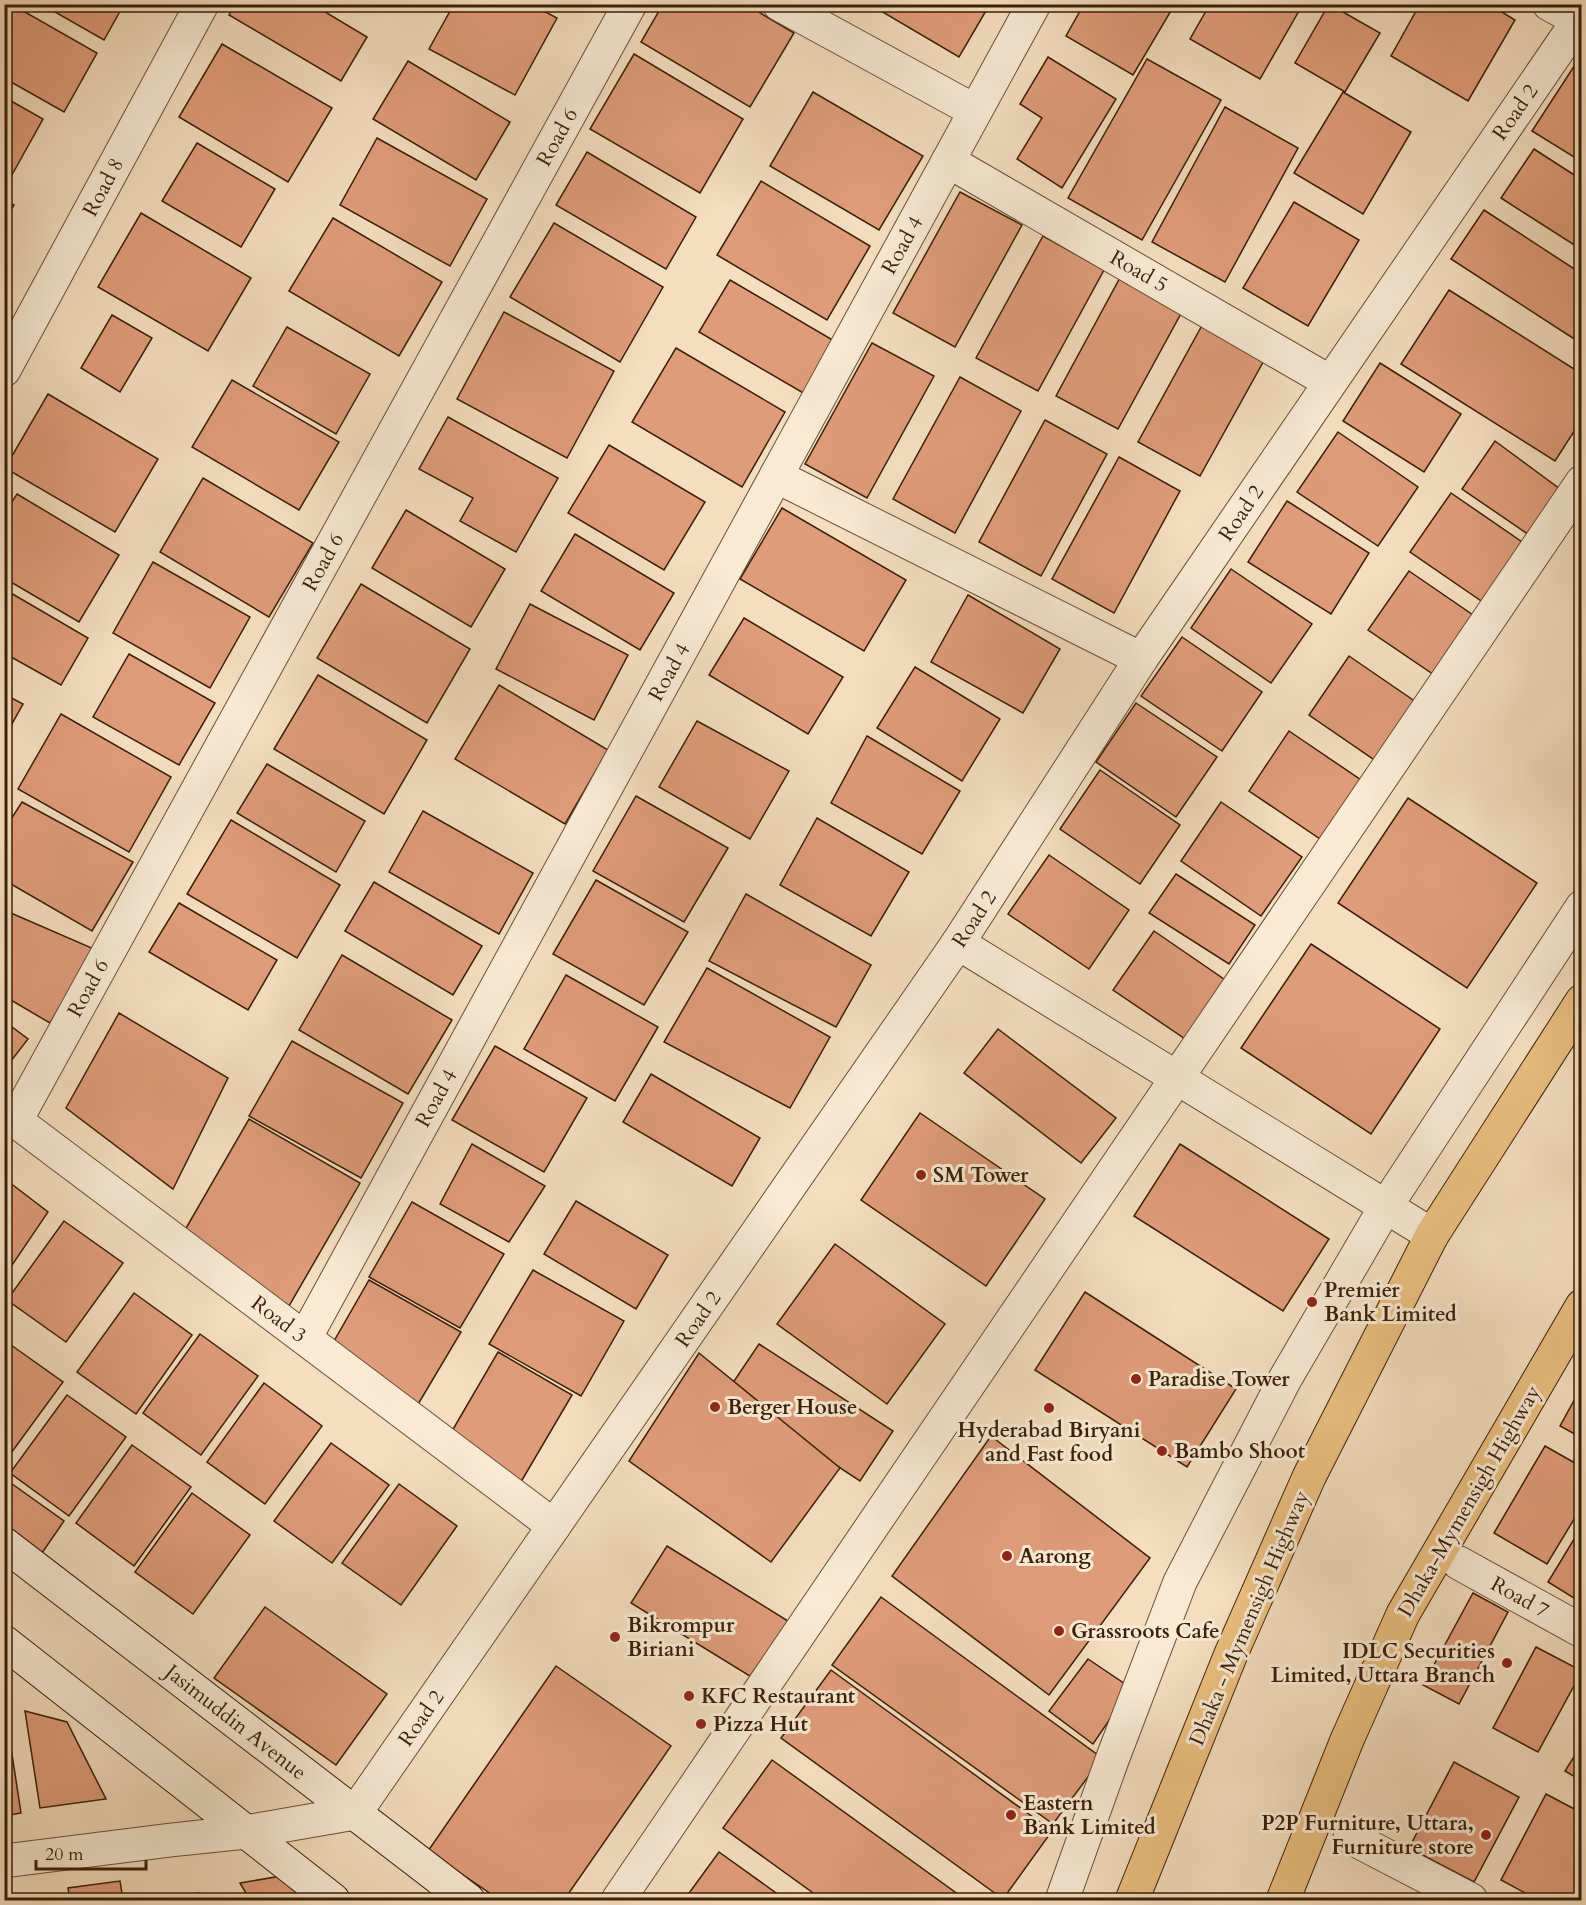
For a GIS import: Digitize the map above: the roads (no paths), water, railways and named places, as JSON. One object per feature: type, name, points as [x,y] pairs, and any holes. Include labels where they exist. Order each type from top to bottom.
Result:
[{"type":"highway","name":"Dhaka - Mymensigh Highway","points":[[1132,1900],[1231,1654],[1310,1477],[1432,1234],[1581,1001]]},
{"type":"highway","name":"Dhaka-Mymensigh Highway","points":[[1283,1900],[1347,1740],[1403,1614],[1581,1306]]},
{"type":"street","name":"Road 8","points":[[4,370],[201,4]]},
{"type":"street","name":"Road 6","points":[[10,1116],[630,4]]},
{"type":"street","points":[[779,4],[975,111]]},
{"type":"street","name":"Road 4","points":[[305,1338],[1034,4]]},
{"type":"street","points":[[1550,4],[1580,20]]},
{"type":"street","name":"Road 2","points":[[354,1813],[958,943],[1141,659],[1580,20]]},
{"type":"street","name":"Road 5","points":[[948,161],[1330,382]]},
{"type":"street","points":[[776,476],[1141,659]]},
{"type":"street","points":[[618,1900],[1581,482]]},
{"type":"street","points":[[1062,1900],[1112,1760],[1180,1582],[1284,1379],[1386,1206],[1581,907]]},
{"type":"street","points":[[958,943],[1432,1234]]},
{"type":"street","name":"Road 3","points":[[10,1116],[554,1526]]},
{"type":"street","name":"Jasimuddin Avenue","points":[[4,1544],[468,1900]]},
{"type":"street","name":"Road 7","points":[[1459,1563],[1581,1631]]},
{"type":"street","points":[[4,1642],[333,1900]]},
{"type":"street","points":[[4,1861],[246,1832],[354,1813]]},
{"type":"street","points":[[1350,1837],[1471,1900]]},
{"type":"place","name":"SM Tower","points":[[921,1175]]},
{"type":"place","name":"Premier Bank Limited","points":[[1312,1302]]},
{"type":"place","name":"Paradise Tower","points":[[1136,1379]]},
{"type":"place","name":"Berger House","points":[[715,1407]]},
{"type":"place","name":"Hyderabad Biryani and Fast food","points":[[1049,1408]]},
{"type":"place","name":"Bambo Shoot","points":[[1162,1451]]},
{"type":"place","name":"Aarong","points":[[1007,1556]]},
{"type":"place","name":"Grassroots Cafe","points":[[1059,1631]]},
{"type":"place","name":"Bikrompur Biriani","points":[[615,1637]]},
{"type":"place","name":"IDLC Securities Limited, Uttara Branch","points":[[1507,1663]]},
{"type":"place","name":"KFC Restaurant","points":[[689,1696]]},
{"type":"place","name":"Pizza Hut","points":[[701,1724]]},
{"type":"place","name":"Eastern Bank Limited","points":[[1011,1815]]},
{"type":"place","name":"P2P Furniture, Uttara, Furniture store","points":[[1486,1835]]}]
